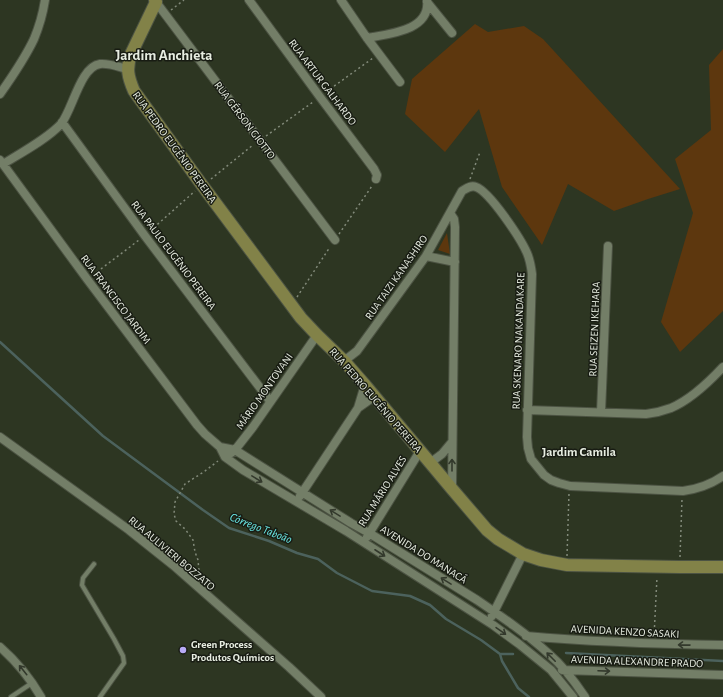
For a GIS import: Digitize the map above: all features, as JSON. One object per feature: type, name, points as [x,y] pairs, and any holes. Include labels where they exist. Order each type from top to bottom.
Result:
[{"type":"street","points":[[0,94],[25,56],[34,39],[40,23],[45,0]]},
{"type":"street","name":"RUA ARTUR GALHARDO","points":[[249,0],[374,169],[376,179]]},
{"type":"street","points":[[341,0],[400,82]]},
{"type":"street","points":[[1,162],[48,136],[62,122],[86,74],[94,66],[101,64],[127,69],[128,61],[156,1]]},
{"type":"street","name":"RUA GÉRSON GIOTTO","points":[[156,1],[335,240]]},
{"type":"street","points":[[367,38],[392,34],[410,28],[422,19],[425,13],[427,1]]},
{"type":"street","points":[[427,1],[452,33]]},
{"type":"street","name":"RUA PEDRO EUGÊNIO PEREIRA","points":[[127,69],[129,80],[138,97],[291,305],[316,335],[348,365],[487,530],[498,539],[523,554],[541,560],[567,565],[679,568],[723,567]]},
{"type":"street","name":"RUA PAULO EUGÊNIO PEREIRA","points":[[62,122],[145,236],[270,401]]},
{"type":"street","name":"RUA FRANCISCO JARDIM","points":[[1,162],[197,425],[205,434],[220,446],[235,450]]},
{"type":"street","name":"RUA SKENARO NAKANDAKARE","points":[[466,188],[471,186],[476,187],[490,198],[523,243],[531,263],[532,274],[527,437],[531,459],[544,475],[551,480],[570,486],[683,491],[695,490],[723,476]]},
{"type":"street","points":[[452,489],[455,227],[454,219],[450,213],[460,194],[466,188]]},
{"type":"street","name":"RUA TAIZI KANASHIRO","points":[[348,365],[426,256],[450,213]]},
{"type":"street","name":"RUA SEIZEN IKEHARA","points":[[601,412],[608,246]]},
{"type":"street","points":[[426,256],[455,262]]},
{"type":"street","name":"MÁRIO MONTOVANI","points":[[225,457],[235,450],[253,427],[316,335]]},
{"type":"street","name":"RUA TAIZI KANASHIRO","points":[[348,365],[357,351]]},
{"type":"street","points":[[528,410],[646,414],[659,412],[672,408],[687,399],[723,367]]},
{"type":"street","points":[[296,502],[358,408],[365,385]]},
{"type":"street","points":[[358,408],[375,396]]},
{"type":"street","name":"RUA AULIVIERI BOZZATO","points":[[0,437],[129,530],[173,565],[321,697]]},
{"type":"street","points":[[430,463],[442,454],[452,442]]},
{"type":"street","name":"RUA FRANCISCO JARDIM","points":[[220,446],[225,457]]},
{"type":"street","name":"AVENIDA DO MANACÁ","points":[[235,450],[494,612],[550,655],[585,697]]},
{"type":"street","name":"RUA MÁRIO ALVES","points":[[364,543],[420,451]]},
{"type":"street","name":"AVENIDA DO MANACÁ","points":[[225,457],[242,470],[364,543],[489,623],[538,658],[551,670],[573,697]]},
{"type":"street","points":[[489,623],[523,554]]},
{"type":"street","name":"AVENIDA KENZO SASAKI","points":[[526,636],[654,644],[723,646]]},
{"type":"street","points":[[538,658],[539,646],[554,638]]},
{"type":"street","points":[[0,647],[12,658],[41,697]]},
{"type":"street","name":"AVENIDA ALEXANDRE PRADO","points":[[551,670],[723,675]]},
{"type":"lane","points":[[94,564],[83,578],[82,585],[114,639],[123,656],[124,663],[100,697]]},
{"type":"lane","points":[[10,697],[32,683]]},
{"type":"path","points":[[166,15],[184,0]]},
{"type":"path","points":[[87,279],[145,236],[202,185],[260,140],[379,53]]},
{"type":"path","points":[[466,188],[480,152]]},
{"type":"path","points":[[291,305],[376,179]]},
{"type":"path","points":[[195,585],[199,571],[198,560],[193,540],[185,529],[176,521],[174,514],[175,502],[185,484],[225,457]]},
{"type":"path","points":[[567,565],[570,486]]},
{"type":"path","points":[[679,568],[683,491]]},
{"type":"path","points":[[654,644],[657,567]]},
{"type":"shaded area","points":[[475,24],[488,32],[524,26],[543,39],[680,189],[614,211],[568,184],[542,245],[502,187],[479,109],[445,152],[405,114],[412,79]]},
{"type":"shaded area","points":[[723,49],[723,311],[680,352],[661,322],[693,213],[675,159],[711,130],[709,65]]},
{"type":"shaded area","points":[[447,233],[450,254],[438,250]]},
{"type":"waterway","name":"Córrego Taboão","points":[[0,342],[103,436],[229,528],[269,541],[297,553],[318,559],[337,573],[372,591],[410,596],[430,605],[446,619],[481,640],[500,654],[502,661],[518,688],[529,697]]},
{"type":"waterway","points":[[566,653],[723,661]]},
{"type":"waterway","points":[[500,654],[513,654]]},
{"type":"place","name":"Green Process Produtos Químicos","points":[[183,650]]},
{"type":"district","name":"Jardim Anchieta","points":[[164,55]]},
{"type":"district","name":"Jardim Camila","points":[[579,451]]}]
